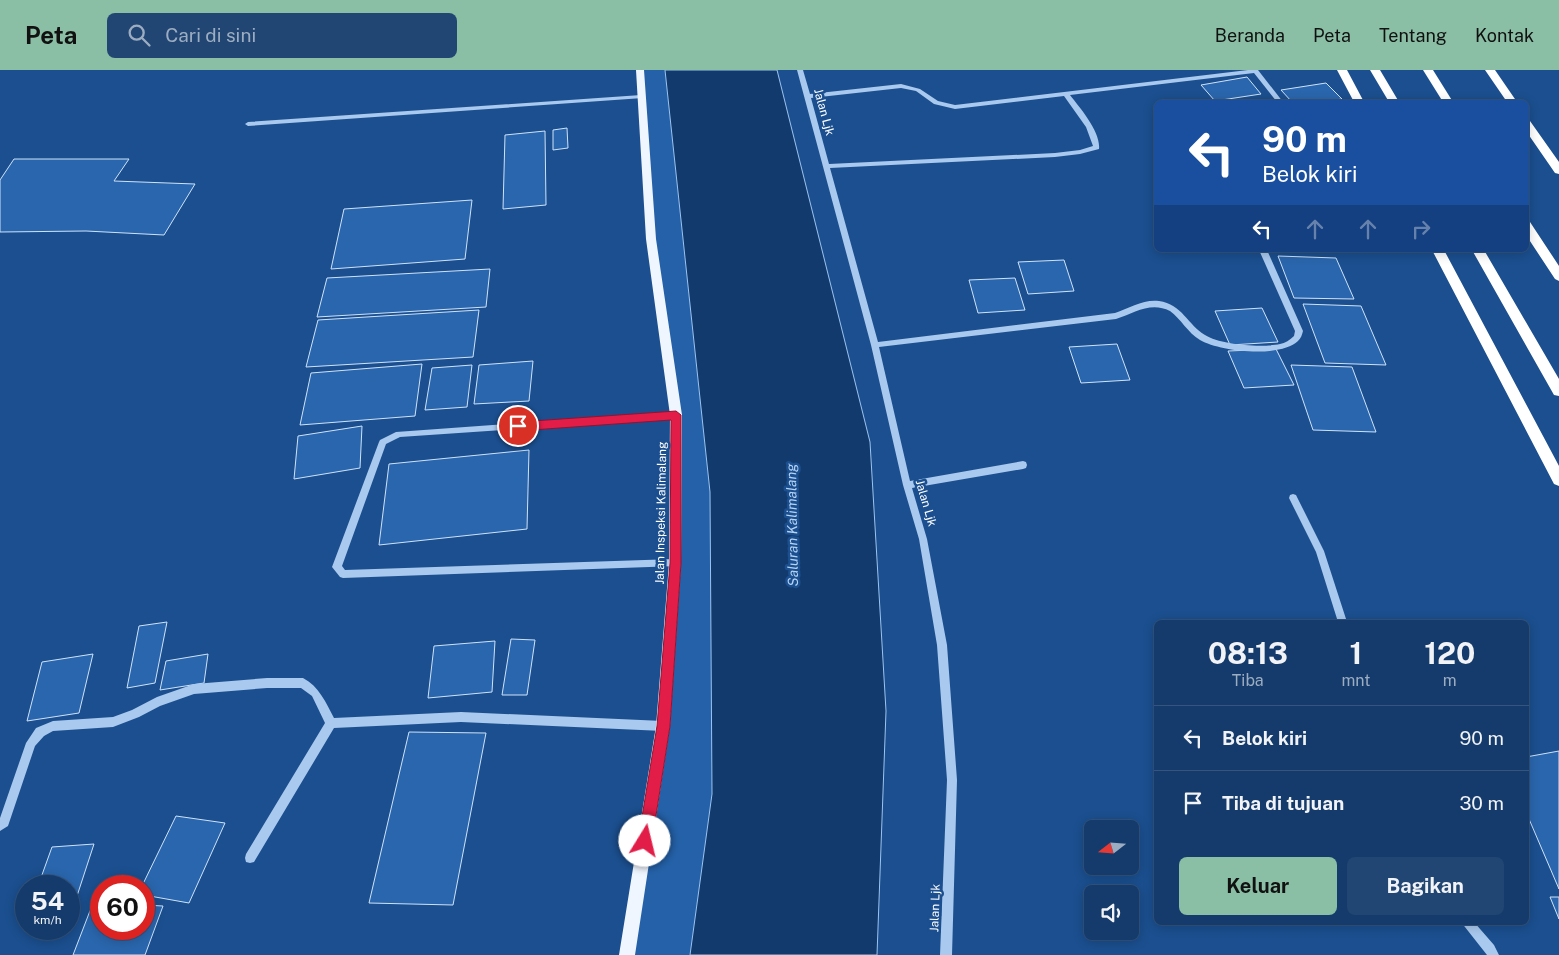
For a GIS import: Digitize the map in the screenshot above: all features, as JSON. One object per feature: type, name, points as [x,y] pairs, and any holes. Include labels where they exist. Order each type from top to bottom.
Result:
[{"type":"highway","points":[[1342,70],[1358,100]]},
{"type":"highway","points":[[1376,70],[1393,100]]},
{"type":"highway","points":[[1428,70],[1447,100]]},
{"type":"highway","points":[[1490,70],[1511,100]]},
{"type":"highway","points":[[1529,127],[1559,170]]},
{"type":"highway","points":[[1529,229],[1559,276]]},
{"type":"highway","points":[[1439,252],[1559,480]]},
{"type":"highway","points":[[1479,252],[1559,391]]},
{"type":"main road","name":"Jalan Inspeksi Kalimalang","points":[[627,955],[663,726],[676,563],[676,415],[650,239],[640,70]]},
{"type":"street","name":"Jalan Ljk","points":[[800,70],[875,346],[907,485],[923,538],[942,645],[952,780],[946,955]]},
{"type":"street","points":[[807,96],[901,86],[918,90],[936,103],[956,107],[1255,70],[1278,100]]},
{"type":"street","points":[[826,166],[1055,155],[1080,152],[1097,147],[1097,141],[1092,131],[1065,93]]},
{"type":"street","points":[[248,124],[641,97]]},
{"type":"street","points":[[875,346],[1116,316],[1148,304],[1161,304],[1169,306],[1181,316],[1200,337],[1214,343],[1225,346],[1281,347],[1298,338],[1299,331],[1264,252]]},
{"type":"street","points":[[676,415],[399,434],[383,442],[337,567],[343,574],[676,563]]},
{"type":"street","points":[[907,485],[1023,465]]},
{"type":"street","points":[[1293,498],[1320,551],[1343,620]]},
{"type":"street","points":[[0,826],[4,822],[30,743],[40,732],[53,726],[113,722],[135,714],[157,702],[194,689],[303,682],[315,693],[331,723]]},
{"type":"street","points":[[331,723],[461,717],[663,726]]},
{"type":"street","points":[[250,858],[331,723]]},
{"type":"street","points":[[1469,925],[1493,955]]},
{"type":"shaded area","points":[[640,70],[665,70],[710,492],[712,794],[690,955],[627,955],[663,726],[676,415],[651,239]]},
{"type":"water","name":"Saluran Kalimalang","points":[[665,70],[777,70],[870,442],[886,711],[877,955],[690,955],[712,794],[710,492]]},
{"type":"building","points":[[1247,77],[1261,94],[1214,100],[1201,85]]},
{"type":"building","points":[[1326,83],[1342,99],[1290,100],[1281,90]]},
{"type":"building","points":[[567,128],[568,148],[553,150],[553,130]]},
{"type":"building","points":[[545,131],[546,205],[503,209],[505,135]]},
{"type":"building","points":[[14,159],[129,159],[114,181],[195,184],[164,235],[86,231],[0,232],[0,180]]},
{"type":"building","points":[[472,200],[465,259],[331,269],[344,209]]},
{"type":"building","points":[[1278,256],[1336,258],[1354,299],[1294,298]]},
{"type":"building","points":[[1064,260],[1074,291],[1028,294],[1018,262]]},
{"type":"building","points":[[490,269],[486,307],[317,317],[327,278]]},
{"type":"building","points":[[1015,278],[1025,310],[978,313],[969,280]]},
{"type":"building","points":[[1303,304],[1361,306],[1386,365],[1325,363]]},
{"type":"building","points":[[1262,308],[1278,342],[1230,345],[1215,311]]},
{"type":"building","points":[[479,310],[473,357],[306,367],[318,320]]},
{"type":"building","points":[[1117,344],[1130,380],[1081,383],[1069,347]]},
{"type":"building","points":[[1276,349],[1294,385],[1244,388],[1228,351]]},
{"type":"building","points":[[533,361],[529,401],[474,404],[479,365]]},
{"type":"building","points":[[422,364],[415,416],[300,425],[311,373]]},
{"type":"building","points":[[472,365],[467,407],[425,410],[432,368]]},
{"type":"building","points":[[1291,365],[1352,367],[1376,432],[1313,430]]},
{"type":"building","points":[[362,426],[360,468],[294,479],[298,436]]},
{"type":"building","points":[[529,450],[527,529],[379,545],[389,464]]},
{"type":"building","points":[[167,622],[155,683],[127,688],[139,626]]},
{"type":"building","points":[[511,639],[535,640],[527,695],[502,695]]},
{"type":"building","points":[[495,641],[492,692],[428,698],[434,646]]},
{"type":"building","points":[[93,654],[79,713],[27,721],[42,662]]},
{"type":"building","points":[[208,654],[204,683],[160,690],[166,661]]},
{"type":"building","points":[[409,732],[486,733],[453,905],[369,903]]},
{"type":"building","points":[[1559,751],[1559,889],[1529,819],[1529,756]]},
{"type":"building","points":[[176,816],[225,823],[189,903],[155,897],[155,875],[147,875]]},
{"type":"building","points":[[94,844],[80,887],[80,875],[42,875],[52,847]]},
{"type":"building","points":[[1550,897],[1559,897],[1559,919]]},
{"type":"building","points":[[155,906],[163,906],[155,928]]},
{"type":"building","points":[[90,911],[90,940],[151,940],[145,955],[73,955]]},
{"type":"route","points":[[518,426],[676,415],[676,563],[663,726],[645,841]]}]
